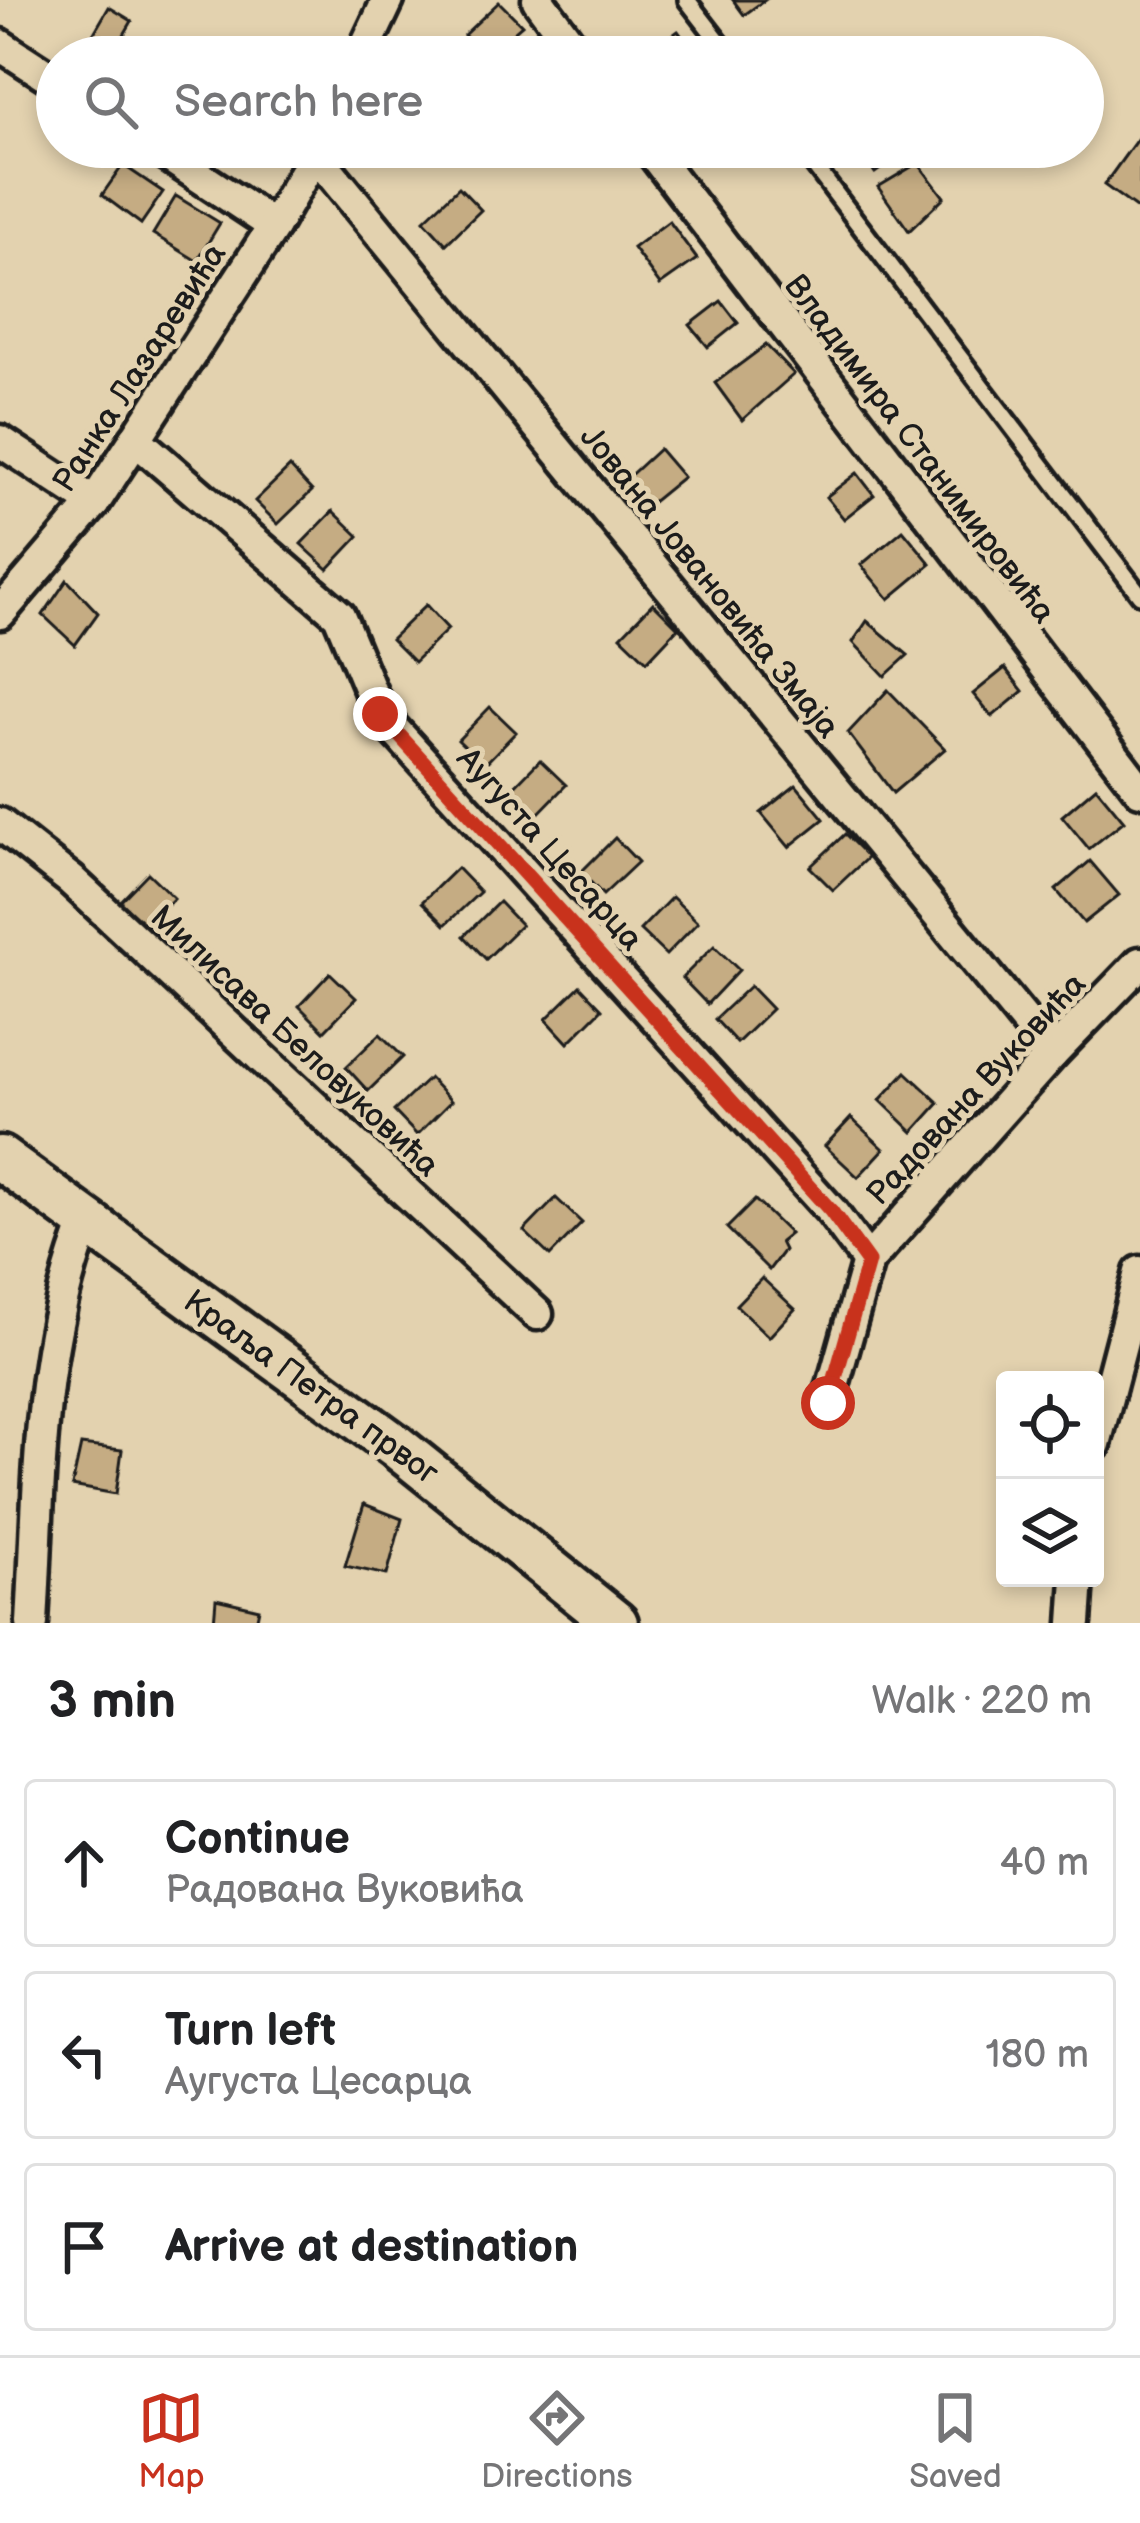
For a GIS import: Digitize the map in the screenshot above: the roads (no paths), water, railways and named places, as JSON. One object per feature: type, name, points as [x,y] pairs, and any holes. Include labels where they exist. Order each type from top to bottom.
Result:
[{"type":"street","points":[[371,36],[388,0]]},
{"type":"street","points":[[538,0],[565,36]]},
{"type":"street","points":[[0,45],[36,68]]},
{"type":"street","points":[[187,168],[274,226]]},
{"type":"street","name":"Ранка Лазаревића","points":[[0,613],[94,503],[307,168]]},
{"type":"street","name":"Јована Јовановића Змаја","points":[[331,168],[1052,1054]]},
{"type":"street","name":"Владимира Станимировића","points":[[664,168],[1140,790]]},
{"type":"street","name":"Аугуста Цесарца","points":[[135,439],[339,615],[380,714],[831,1211],[868,1262]]},
{"type":"street","points":[[0,441],[94,503]]},
{"type":"street","name":"Милисава Беловуковића","points":[[0,824],[70,880],[537,1314]]},
{"type":"street","name":"Радована Вуковића","points":[[828,1403],[868,1262],[1052,1054],[1140,963]]},
{"type":"street","name":"Краља Петра првог","points":[[0,1158],[396,1446],[616,1623]]},
{"type":"street","points":[[32,1623],[46,1375],[63,1295],[87,1221]]},
{"type":"street","points":[[1104,1410],[1140,1272]]},
{"type":"street","points":[[1076,1623],[1078,1587]]},
{"type":"lane","points":[[687,0],[714,36]]},
{"type":"lane","points":[[816,168],[1140,595]]}]
